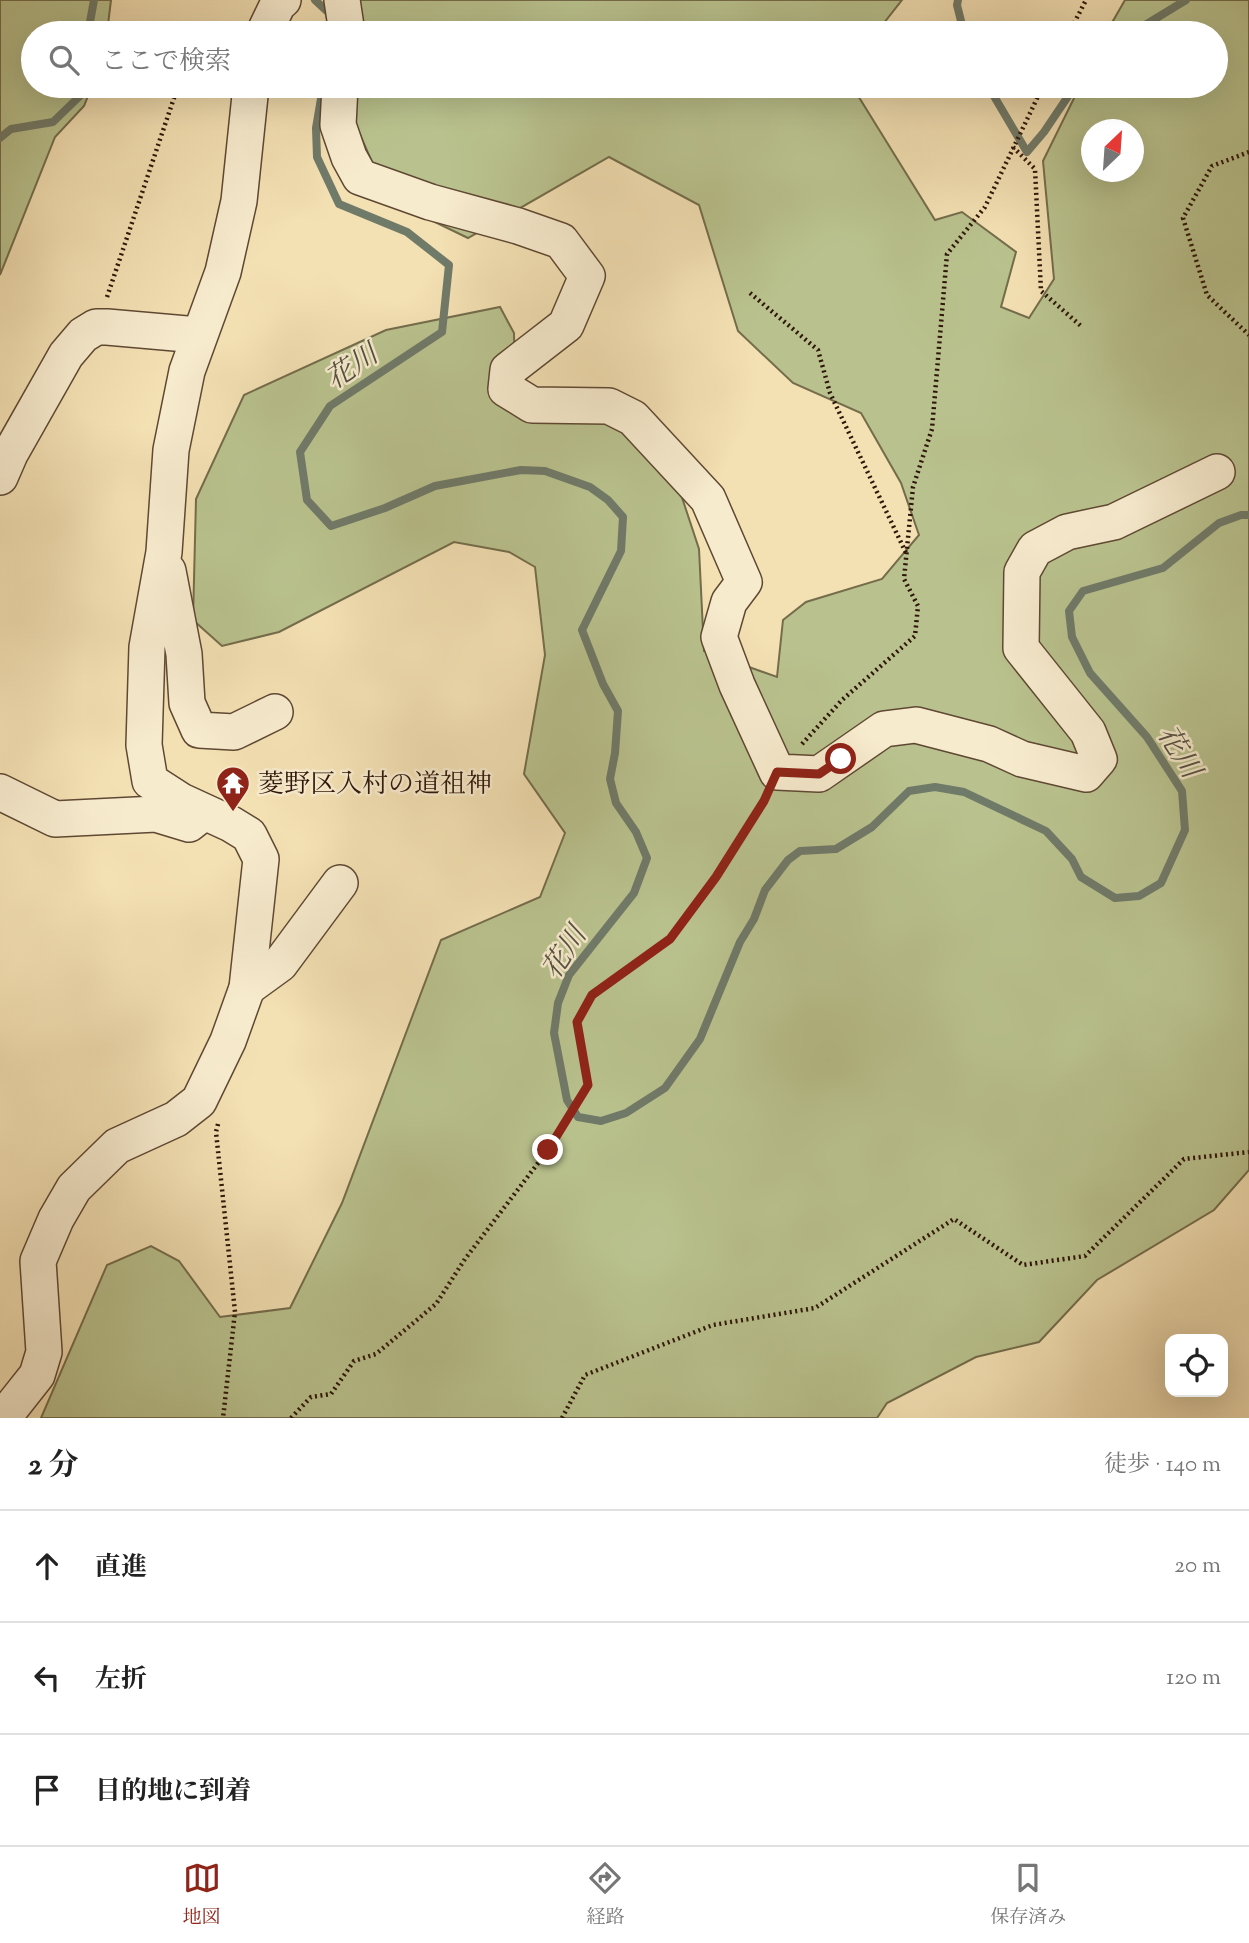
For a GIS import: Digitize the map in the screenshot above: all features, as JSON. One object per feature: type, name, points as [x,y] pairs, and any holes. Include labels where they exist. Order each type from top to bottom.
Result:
[{"type":"street","points":[[270,21],[278,4],[283,0]]},
{"type":"street","points":[[342,0],[345,21]]},
{"type":"street","points":[[3,1418],[37,1375],[44,1352],[38,1261],[56,1219],[74,1188],[117,1146],[176,1119],[200,1101],[228,1041],[247,989],[261,859],[249,835],[150,781],[144,745],[147,648],[164,552],[171,450],[187,371],[223,272],[239,201],[250,98]]},
{"type":"street","points":[[339,98],[338,125],[349,157],[360,177],[422,200],[518,226],[561,241],[587,276],[566,325],[508,370],[506,389],[532,405],[609,406],[633,418],[708,499],[744,582],[729,602],[719,637],[737,685],[777,772],[819,774],[884,729],[916,724],[989,744],[1022,759],[1086,774],[1099,759],[1088,732],[1021,648],[1022,572],[1035,549],[1067,533],[1114,522],[1217,472]]},
{"type":"street","points":[[0,477],[10,454],[66,355],[83,335],[96,327],[198,335]]},
{"type":"street","points":[[164,552],[184,654],[187,703],[199,730],[234,733],[275,712]]},
{"type":"street","points":[[0,792],[55,819],[156,814],[189,824],[203,812]]},
{"type":"street","points":[[247,989],[280,964],[340,883]]},
{"type":"path","points":[[1075,21],[1086,0]]},
{"type":"path","points":[[96,327],[174,98]]},
{"type":"path","points":[[290,1418],[311,1398],[331,1394],[354,1360],[376,1354],[436,1304],[465,1259],[548,1150],[588,1085],[577,1022],[592,995],[670,939],[764,801],[777,772],[842,700],[915,636],[918,606],[904,579],[913,487],[932,429],[947,254],[985,207],[1037,98]]},
{"type":"path","points":[[1013,147],[1035,169],[1041,291],[1081,326]]},
{"type":"path","points":[[1249,152],[1212,166],[1183,218],[1207,295],[1249,335]]},
{"type":"path","points":[[750,293],[818,350],[830,393],[907,554]]},
{"type":"path","points":[[219,1120],[216,1132],[235,1312],[223,1418]]},
{"type":"path","points":[[562,1418],[585,1375],[713,1325],[815,1308],[954,1219],[1023,1265],[1085,1256],[1184,1159],[1249,1152]]},
{"type":"green space","points":[[0,0],[111,0],[108,21],[21,21],[21,98],[87,98],[84,106],[55,137],[0,275]]},
{"type":"green space","points":[[360,0],[902,0],[885,21],[356,21]]},
{"type":"green space","points":[[1125,0],[1249,0],[1249,1170],[1214,1210],[1097,1280],[1039,1342],[976,1357],[887,1403],[877,1418],[41,1418],[107,1265],[151,1246],[179,1261],[220,1317],[290,1308],[342,1203],[441,940],[540,897],[565,833],[524,774],[545,655],[535,567],[509,552],[454,542],[279,632],[222,646],[193,620],[196,499],[244,395],[386,330],[500,307],[514,333],[515,392],[578,412],[665,446],[699,549],[704,651],[777,677],[783,620],[806,602],[882,579],[919,535],[901,483],[861,413],[793,383],[738,331],[699,205],[609,157],[468,238],[410,210],[372,162],[344,98],[859,98],[935,220],[962,212],[1016,252],[1001,307],[1029,318],[1054,279],[1043,161],[1074,98],[1228,98],[1228,21],[1113,21]]},
{"type":"waterway","name":"花川","points":[[90,21],[94,0]]},
{"type":"waterway","name":"花川","points":[[315,0],[329,13],[330,19]]},
{"type":"waterway","points":[[958,0],[961,21]]},
{"type":"waterway","points":[[1152,21],[1186,0]]},
{"type":"waterway","name":"花川","points":[[0,138],[11,129],[53,122],[78,98]]},
{"type":"waterway","name":"花川","points":[[321,98],[316,128],[317,157],[339,204],[407,232],[449,265],[442,332],[330,406],[300,452],[307,500],[331,526],[385,508],[435,486],[521,470],[545,471],[590,487],[608,500],[623,517],[621,551],[582,630],[603,684],[618,711],[610,779],[616,803],[636,832],[647,858],[634,893],[569,975],[558,1003],[554,1033],[567,1100],[578,1117],[601,1121],[626,1113],[665,1088],[700,1039],[740,942],[754,919],[765,890],[788,860],[800,851],[836,849],[872,827],[909,791],[935,787],[964,792],[1046,831],[1072,859],[1081,877],[1115,898],[1139,896],[1161,883],[1185,830],[1182,791],[1147,737],[1090,673],[1072,637],[1069,611],[1083,591],[1163,568],[1219,523],[1249,515]]},
{"type":"waterway","points":[[995,98],[1027,152],[1067,98]]},
{"type":"place","name":"菱野区入村の道祖神","points":[[233,813]]},
{"type":"route","points":[[548,1150],[588,1085],[577,1022],[592,995],[670,939],[716,877],[764,801],[777,772],[819,774],[841,759]]}]
